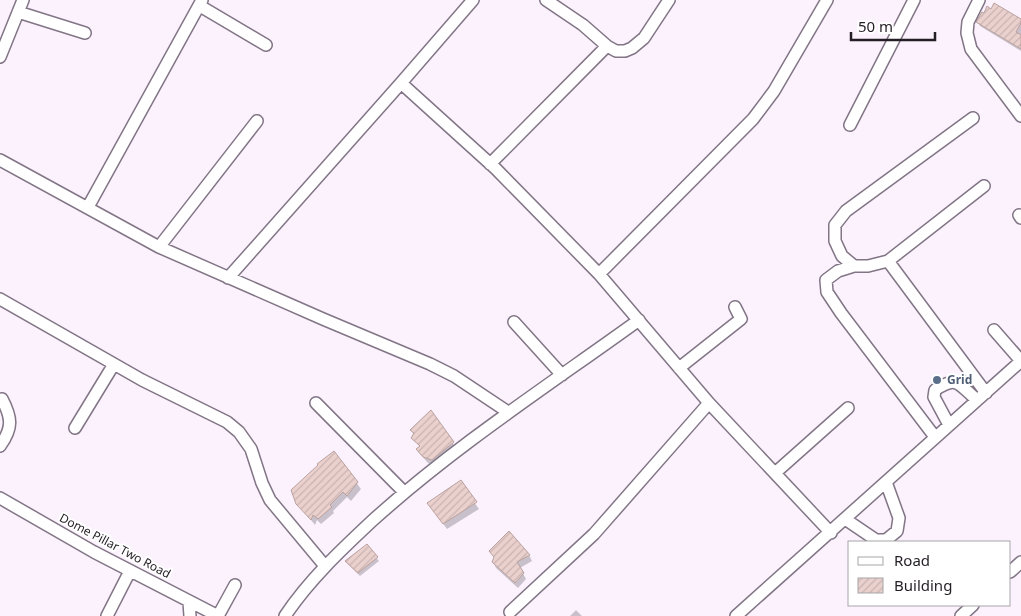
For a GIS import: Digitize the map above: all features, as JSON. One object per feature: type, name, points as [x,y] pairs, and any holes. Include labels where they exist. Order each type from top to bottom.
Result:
[{"type":"street","points":[[0,57],[23,0]]},
{"type":"street","points":[[228,278],[402,83],[473,0]]},
{"type":"street","points":[[546,0],[583,25],[607,46],[616,51],[625,51],[632,48],[644,38],[669,0]]},
{"type":"street","points":[[599,274],[753,119],[774,91],[827,0]]},
{"type":"street","points":[[850,125],[914,0]]},
{"type":"street","points":[[980,0],[968,22],[967,34],[970,49],[1021,116]]},
{"type":"street","points":[[88,208],[201,3],[266,45]]},
{"type":"street","points":[[18,12],[86,33]]},
{"type":"street","points":[[490,164],[607,46]]},
{"type":"street","points":[[402,83],[490,164],[599,274],[709,403],[830,532]]},
{"type":"street","points":[[854,266],[842,256],[835,241],[835,226],[846,211],[973,118]]},
{"type":"street","points":[[159,247],[256,121]]},
{"type":"street","points":[[0,160],[159,247],[430,364],[454,376],[508,412]]},
{"type":"street","points":[[934,438],[841,313],[827,292],[826,280],[838,271],[854,266],[868,266],[888,261],[984,186]]},
{"type":"street","points":[[888,261],[982,396]]},
{"type":"street","points":[[0,299],[142,380],[227,422],[239,432],[251,449],[270,500],[325,566]]},
{"type":"street","points":[[679,368],[741,319],[735,306]]},
{"type":"street","points":[[285,616],[325,566],[404,492],[508,412],[639,320]]},
{"type":"street","points":[[514,322],[562,375]]},
{"type":"street","points":[[736,616],[1021,361],[994,330]]},
{"type":"street","points":[[75,428],[114,364]]},
{"type":"street","points":[[949,425],[934,397],[934,390],[948,381],[956,382],[982,396]]},
{"type":"street","points":[[0,446],[9,430],[11,421],[2,399]]},
{"type":"street","points":[[316,403],[404,492]]},
{"type":"street","points":[[510,612],[594,534],[709,403]]},
{"type":"street","points":[[775,473],[848,408]]},
{"type":"street","points":[[845,519],[876,540],[886,540],[897,531],[900,518],[886,482]]},
{"type":"street","name":"Dome Pillar Two Road","points":[[0,498],[130,571],[218,616]]},
{"type":"street","points":[[1011,571],[1021,562]]},
{"type":"street","points":[[107,616],[130,571]]},
{"type":"street","points":[[218,616],[236,585]]},
{"type":"street","points":[[189,602],[190,616]]},
{"type":"street","points":[[961,616],[973,606]]},
{"type":"building","points":[[994,3],[1021,19],[1016,32],[1021,35],[1021,49],[976,22],[987,6],[991,9]]},
{"type":"building","points":[[431,410],[454,442],[432,460],[423,457],[416,449],[420,446],[411,438],[414,433],[410,430]]},
{"type":"building","points":[[334,451],[358,482],[347,496],[343,492],[330,505],[332,507],[318,519],[313,515],[311,520],[296,504],[291,490],[317,464]]},
{"type":"building","points":[[461,480],[477,502],[443,524],[427,503]]},
{"type":"building","points":[[509,531],[530,555],[517,562],[524,573],[515,583],[492,562],[494,557],[489,551]]},
{"type":"building","points":[[367,544],[378,557],[358,573],[345,561]]},
{"type":"place","name":"Grid","points":[[937,380]]}]
